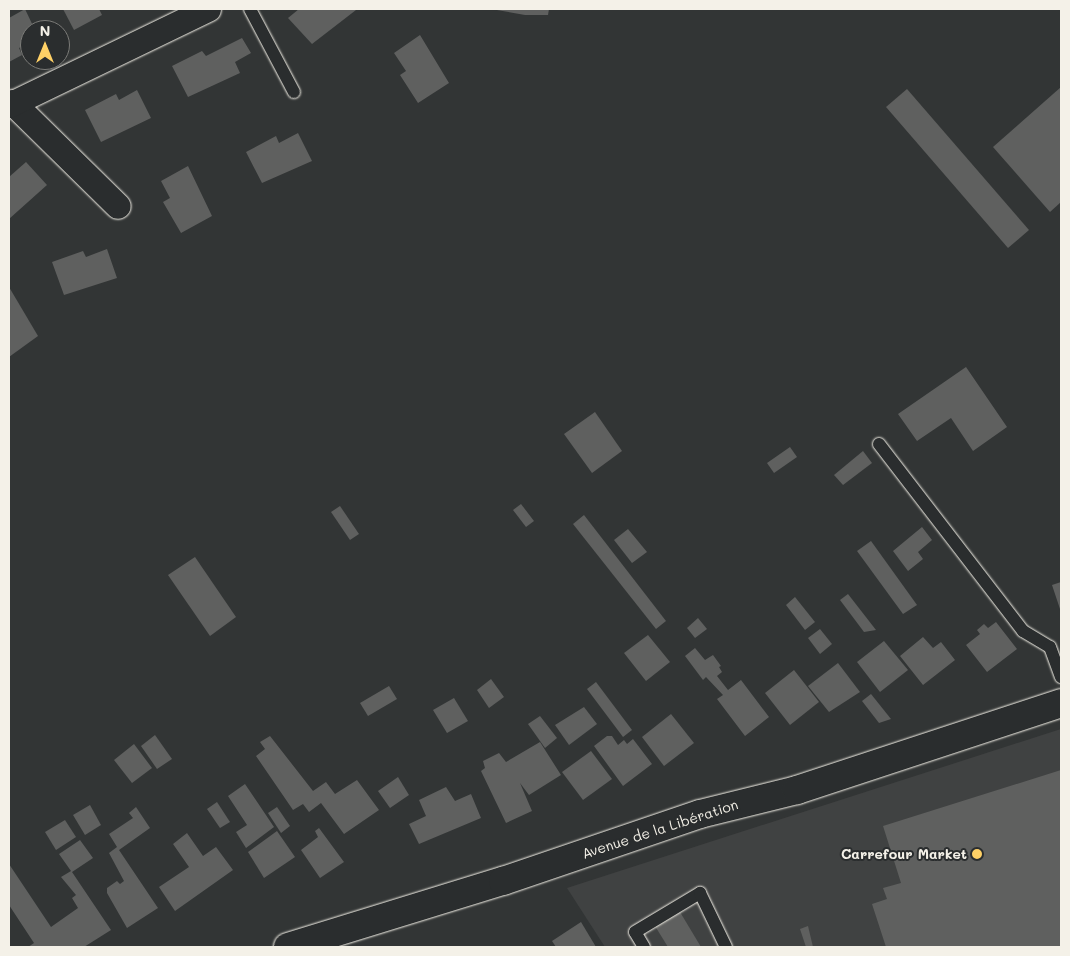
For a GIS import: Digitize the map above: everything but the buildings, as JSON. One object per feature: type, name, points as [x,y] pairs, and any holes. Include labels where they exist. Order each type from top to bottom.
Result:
[{"type":"street","points":[[118,206],[10,103],[208,9]]},
{"type":"street","name":"Avenue de la Libération","points":[[288,947],[503,881],[700,814],[797,790],[1061,703]]},
{"type":"lane","points":[[250,9],[294,92]]},
{"type":"lane","points":[[879,444],[1023,631],[1050,648],[1061,677]]},
{"type":"lane","points":[[644,947],[635,932],[700,893],[726,947]]},
{"type":"shaded area","points":[[1061,729],[1061,947],[605,947],[567,888]]},
{"type":"place","name":"Carrefour Market","points":[[977,854]]}]
